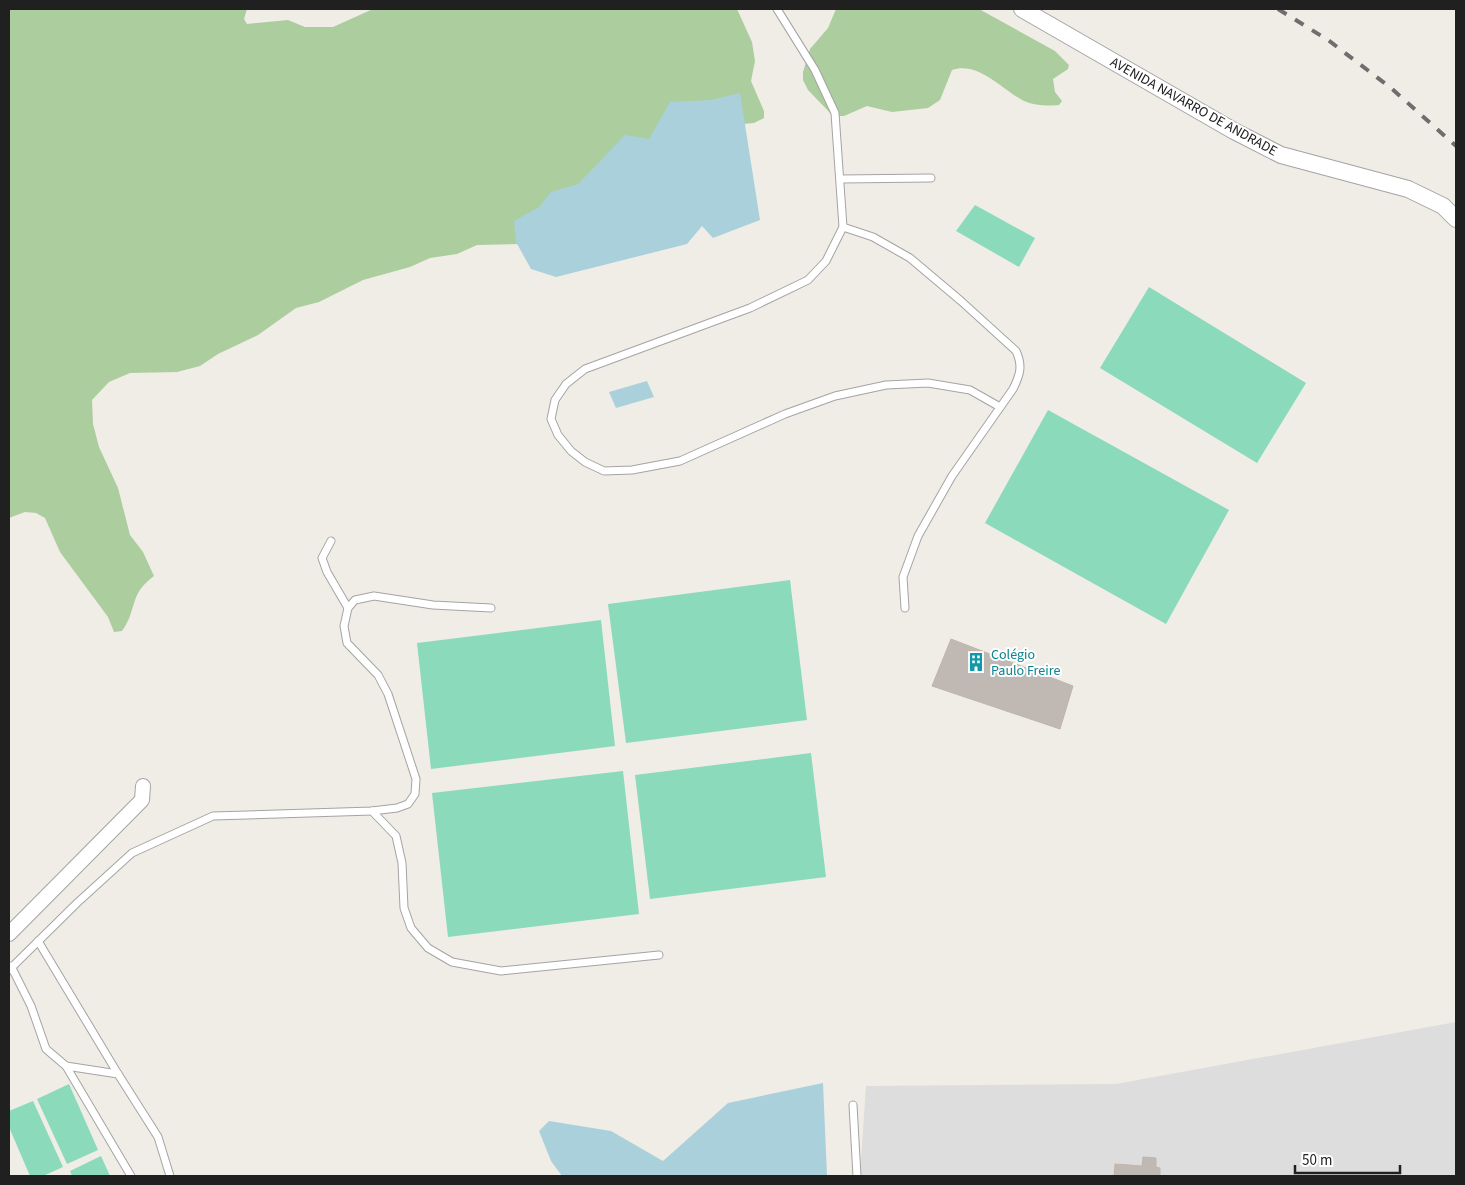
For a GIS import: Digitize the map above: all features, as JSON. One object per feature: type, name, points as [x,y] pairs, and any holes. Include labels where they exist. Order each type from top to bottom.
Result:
[{"type":"street","name":"AVENIDA NAVARRO DE ANDRADE","points":[[1022,9],[1234,131],[1282,155],[1408,189],[1443,206],[1456,219]]},
{"type":"street","points":[[9,934],[142,800],[143,786]]},
{"type":"lane","points":[[777,9],[815,70],[834,113],[841,179],[843,227],[826,261],[808,280],[750,308],[585,369],[566,384],[555,400],[551,419],[558,435],[571,451],[585,462],[604,471],[632,470],[680,461],[785,414],[835,396],[886,384],[928,383],[970,390],[1000,407]]},
{"type":"lane","points":[[841,179],[931,178]]},
{"type":"lane","points":[[843,227],[873,237],[910,258],[1016,351],[1020,360],[1020,374],[1013,388],[952,476],[918,536],[903,577],[904,608]]},
{"type":"lane","points":[[331,541],[322,558],[327,572],[348,608]]},
{"type":"lane","points":[[131,1176],[66,1066],[46,1049],[31,1006],[10,968],[132,853],[214,816],[372,811],[397,808],[408,804],[416,794],[416,779],[388,694],[378,675],[347,643],[344,626],[348,608],[356,600],[374,596],[433,605],[491,608]]},
{"type":"lane","points":[[372,811],[396,836],[402,863],[404,908],[411,928],[428,948],[452,962],[501,971],[659,954]]},
{"type":"lane","points":[[38,941],[158,1137],[170,1176]]},
{"type":"lane","points":[[66,1066],[118,1074]]},
{"type":"lane","points":[[853,1105],[857,1176]]},
{"type":"shaded area","points":[[1456,1022],[1456,1176],[860,1176],[866,1086],[1116,1084]]},
{"type":"green space","points":[[9,9],[247,9],[244,19],[247,24],[288,20],[305,27],[333,27],[373,9],[737,9],[752,42],[755,61],[751,81],[764,111],[764,118],[754,123],[720,126],[525,244],[477,245],[457,254],[430,258],[410,267],[363,280],[319,302],[296,308],[258,335],[218,354],[200,366],[177,372],[130,373],[109,382],[92,400],[93,424],[99,447],[118,488],[130,535],[143,552],[154,576],[140,590],[122,631],[114,632],[108,617],[60,552],[45,518],[36,513],[25,512],[9,518]]},
{"type":"green space","points":[[836,9],[979,9],[1055,51],[1069,65],[1068,69],[1053,79],[1055,92],[1062,101],[1059,105],[1028,103],[981,73],[962,68],[952,70],[940,100],[928,108],[892,112],[867,106],[844,116],[833,116],[808,90],[803,80],[803,72],[810,49],[828,28]]},
{"type":"green space","points":[[975,205],[1035,238],[1019,267],[956,231]]},
{"type":"green space","points":[[1149,287],[1306,383],[1257,463],[1100,368]]},
{"type":"green space","points":[[1048,410],[1229,510],[1166,624],[985,523]]},
{"type":"green space","points":[[790,580],[807,720],[626,743],[608,604]]},
{"type":"green space","points":[[601,620],[615,746],[431,769],[417,643]]},
{"type":"green space","points":[[811,753],[826,877],[650,899],[635,775]]},
{"type":"green space","points":[[623,771],[639,914],[448,937],[432,793]]},
{"type":"green space","points":[[69,1084],[98,1150],[67,1164],[37,1099]]},
{"type":"green space","points":[[33,1101],[63,1167],[43,1176],[30,1176],[9,1127],[9,1111]]},
{"type":"green space","points":[[101,1156],[110,1176],[72,1176],[70,1171]]},
{"type":"water","points":[[740,93],[760,220],[713,238],[702,226],[687,244],[556,277],[531,269],[516,242],[514,221],[539,207],[551,192],[578,184],[625,135],[649,139],[670,102],[711,100]]},
{"type":"water","points":[[647,381],[654,397],[616,408],[609,392]]},
{"type":"water","points":[[823,1083],[827,1176],[562,1176],[551,1161],[539,1131],[549,1121],[611,1131],[663,1161],[728,1103]]},
{"type":"building","name":"Colégio Paulo Freire","points":[[951,639],[1073,686],[1060,729],[932,686]]},
{"type":"building","points":[[1143,1157],[1156,1158],[1156,1167],[1160,1168],[1160,1176],[1114,1176],[1115,1164],[1142,1166]]},
{"type":"railway","points":[[1278,9],[1328,40],[1391,88],[1456,146]]},
{"type":"place","name":"Colégio Paulo Freire","points":[[976,662]]}]
